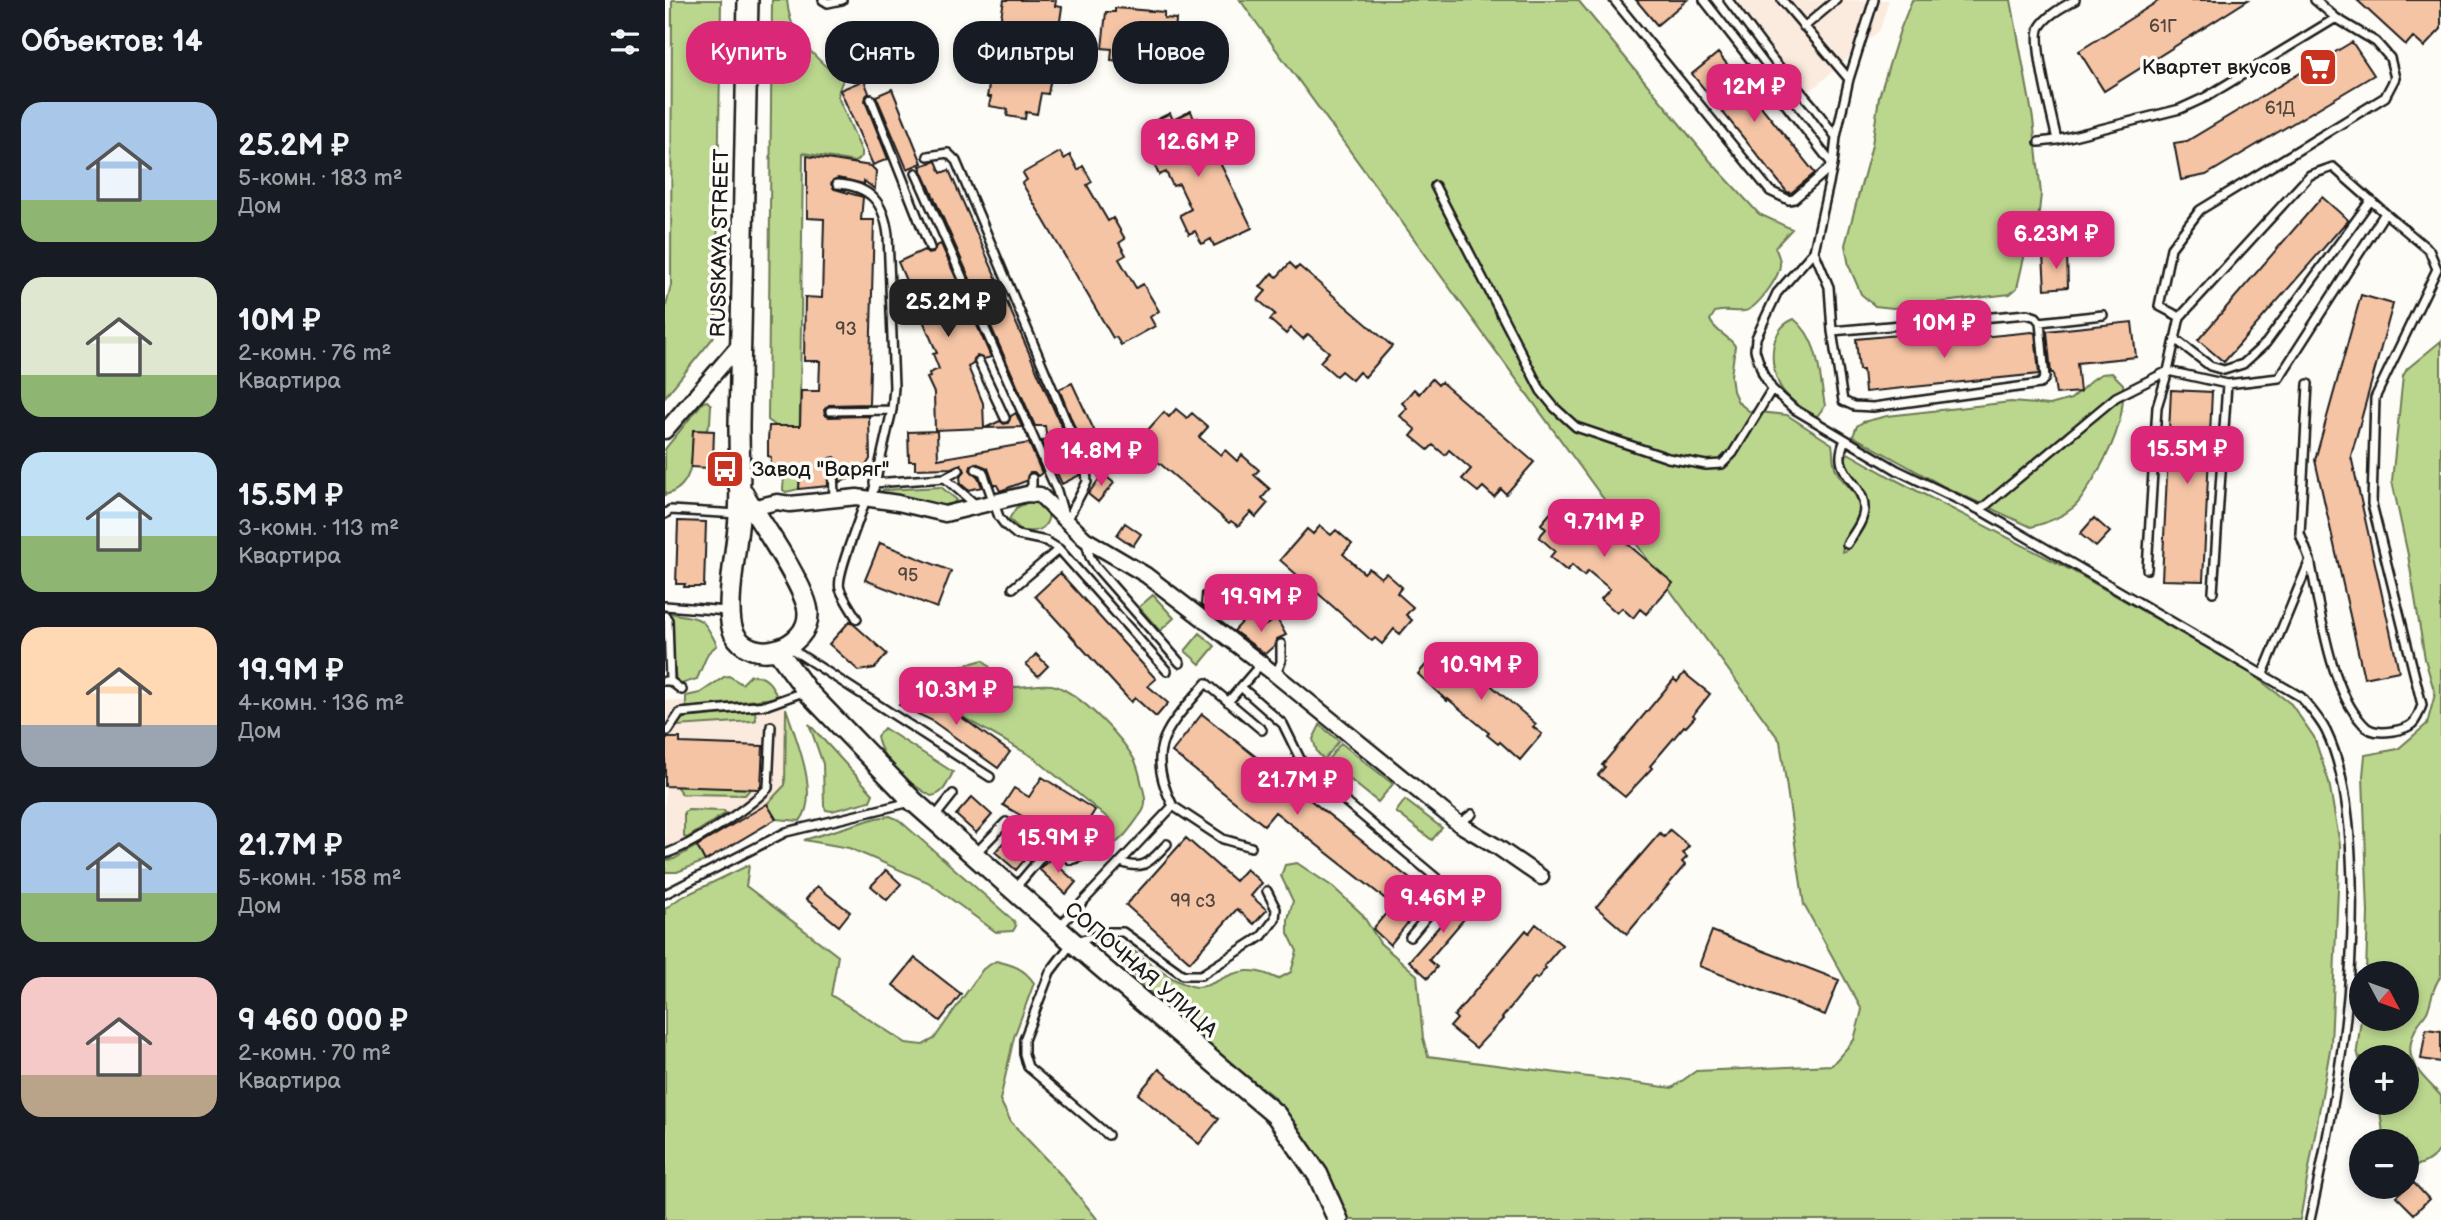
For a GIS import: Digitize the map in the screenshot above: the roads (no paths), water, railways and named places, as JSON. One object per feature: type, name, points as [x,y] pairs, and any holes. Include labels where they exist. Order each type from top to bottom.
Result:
[{"type":"main road","name":"RUSSKAYA STREET","points":[[730,611],[746,511],[739,487],[748,0]]},
{"type":"main road","points":[[730,611],[734,633],[742,643],[765,652],[782,648],[795,640],[809,614],[797,580],[746,511]]},
{"type":"main road","name":"СОПОЧНАЯ УЛИЦА","points":[[782,648],[807,691],[913,801],[1072,943],[1276,1115],[1318,1175],[1338,1220]]},
{"type":"street","points":[[665,431],[741,342]]},
{"type":"street","points":[[746,511],[777,502],[790,504],[871,493],[944,514],[1027,494],[1040,495],[1085,539],[1146,575],[1276,675],[1453,819],[1541,877]]},
{"type":"lane","points":[[823,0],[828,4],[842,0]]},
{"type":"lane","points":[[1614,0],[1770,191],[1789,200],[1794,199],[1833,165]]},
{"type":"lane","points":[[1704,0],[1833,165]]},
{"type":"lane","points":[[1728,0],[1836,137]]},
{"type":"lane","points":[[1782,0],[1849,79]]},
{"type":"lane","points":[[1804,27],[1836,0]]},
{"type":"lane","points":[[1874,0],[1849,79],[1814,251],[1777,293],[1756,338],[1757,363],[1772,389],[1807,419],[1897,470],[1980,510],[2301,696],[2326,730],[2342,779],[2350,833],[2354,909],[2351,983],[2329,1134],[2310,1220]]},
{"type":"lane","points":[[2057,140],[2037,46],[2039,28],[2059,9],[2074,0]]},
{"type":"lane","points":[[2180,317],[2159,306],[2171,248],[2200,210],[2385,97],[2395,78],[2390,58],[2375,42],[2336,18],[2315,0]]},
{"type":"lane","points":[[2039,142],[2057,140],[2180,109],[2206,97],[2336,18]]},
{"type":"lane","points":[[871,99],[930,248]]},
{"type":"lane","points":[[928,156],[948,153],[956,160],[1086,468],[1087,482],[1066,522]]},
{"type":"lane","points":[[2147,569],[2157,407],[2180,317],[2310,175],[2333,167],[2429,250],[2437,268],[2375,398],[2372,504],[2422,705],[2417,721],[2404,730],[2379,733],[2364,726],[2336,681],[2310,560],[2300,534],[2308,384]]},
{"type":"lane","points":[[916,173],[1057,491],[1066,522]]},
{"type":"lane","points":[[837,184],[854,185],[873,197],[885,215],[888,236],[894,387],[892,410],[871,493],[839,573],[839,587],[857,619]]},
{"type":"lane","points":[[1435,186],[1541,391],[1576,427],[1668,458],[1706,465],[1722,464],[1733,453],[1772,389]]},
{"type":"lane","points":[[2175,339],[2210,366],[2224,370],[2243,364],[2266,343],[2371,200]]},
{"type":"lane","points":[[1980,510],[2116,397],[2168,371],[2227,384],[2279,378],[2385,213]]},
{"type":"lane","points":[[1814,251],[1829,287],[1832,331],[1843,401],[1854,406],[1873,407],[2040,384],[2046,370],[2040,322],[2036,317],[2027,314],[1832,331]]},
{"type":"lane","points":[[2040,322],[2103,315]]},
{"type":"lane","points":[[979,362],[1005,418]]},
{"type":"lane","points":[[2213,592],[2227,384]]},
{"type":"lane","points":[[830,411],[892,410]]},
{"type":"lane","points":[[1845,440],[1840,462],[1857,489],[1864,507],[1859,526],[1847,544]]},
{"type":"lane","points":[[833,463],[834,499]]},
{"type":"lane","points":[[977,468],[983,472],[999,517],[1011,531],[1017,535],[1046,541],[1059,549],[1167,671]]},
{"type":"lane","points":[[871,493],[945,478],[959,470]]},
{"type":"lane","points":[[945,478],[978,507]]},
{"type":"lane","points":[[1027,494],[1032,478]]},
{"type":"lane","points":[[665,514],[670,510],[746,511]]},
{"type":"lane","points":[[1085,539],[1090,558],[1096,567],[1180,663]]},
{"type":"lane","points":[[1013,588],[1059,549]]},
{"type":"lane","points":[[2263,674],[2310,560]]},
{"type":"lane","points":[[665,606],[730,611]]},
{"type":"lane","points":[[665,616],[668,620],[668,681],[681,690]]},
{"type":"lane","points":[[1276,675],[1281,662],[1281,644]]},
{"type":"lane","points":[[782,648],[990,776]]},
{"type":"lane","points":[[1229,702],[1260,665]]},
{"type":"lane","points":[[1251,847],[1223,839],[1173,806],[1164,790],[1159,767],[1160,748],[1166,730],[1206,683],[1262,730]]},
{"type":"lane","points":[[1241,687],[1283,724],[1304,767],[1440,881],[1443,893],[1439,902],[1410,937]]},
{"type":"lane","points":[[665,731],[668,731],[680,713],[767,705],[807,691]]},
{"type":"lane","points":[[665,854],[680,848],[748,806],[768,788],[771,726]]},
{"type":"lane","points":[[933,818],[953,794]]},
{"type":"lane","points":[[665,894],[786,832],[913,801]]},
{"type":"lane","points":[[1058,929],[1173,806]]},
{"type":"lane","points":[[1453,819],[1461,823],[1472,814]]},
{"type":"lane","points":[[974,856],[1006,822]]},
{"type":"lane","points":[[1013,891],[1044,854],[1053,850],[1071,860],[1081,856],[1099,835]]},
{"type":"lane","points":[[1121,862],[1135,867],[1141,866],[1167,844]]},
{"type":"lane","points":[[1108,1135],[1028,1067],[1024,1040],[1050,972],[1072,943],[1109,932],[1123,932],[1183,975],[1201,975],[1262,936],[1275,919],[1276,909],[1267,891]]},
{"type":"place","name":"Квартет вкусов","points":[[2318,67]]},
{"type":"place","name":"Завод \"Варяг\"","points":[[725,469]]}]
